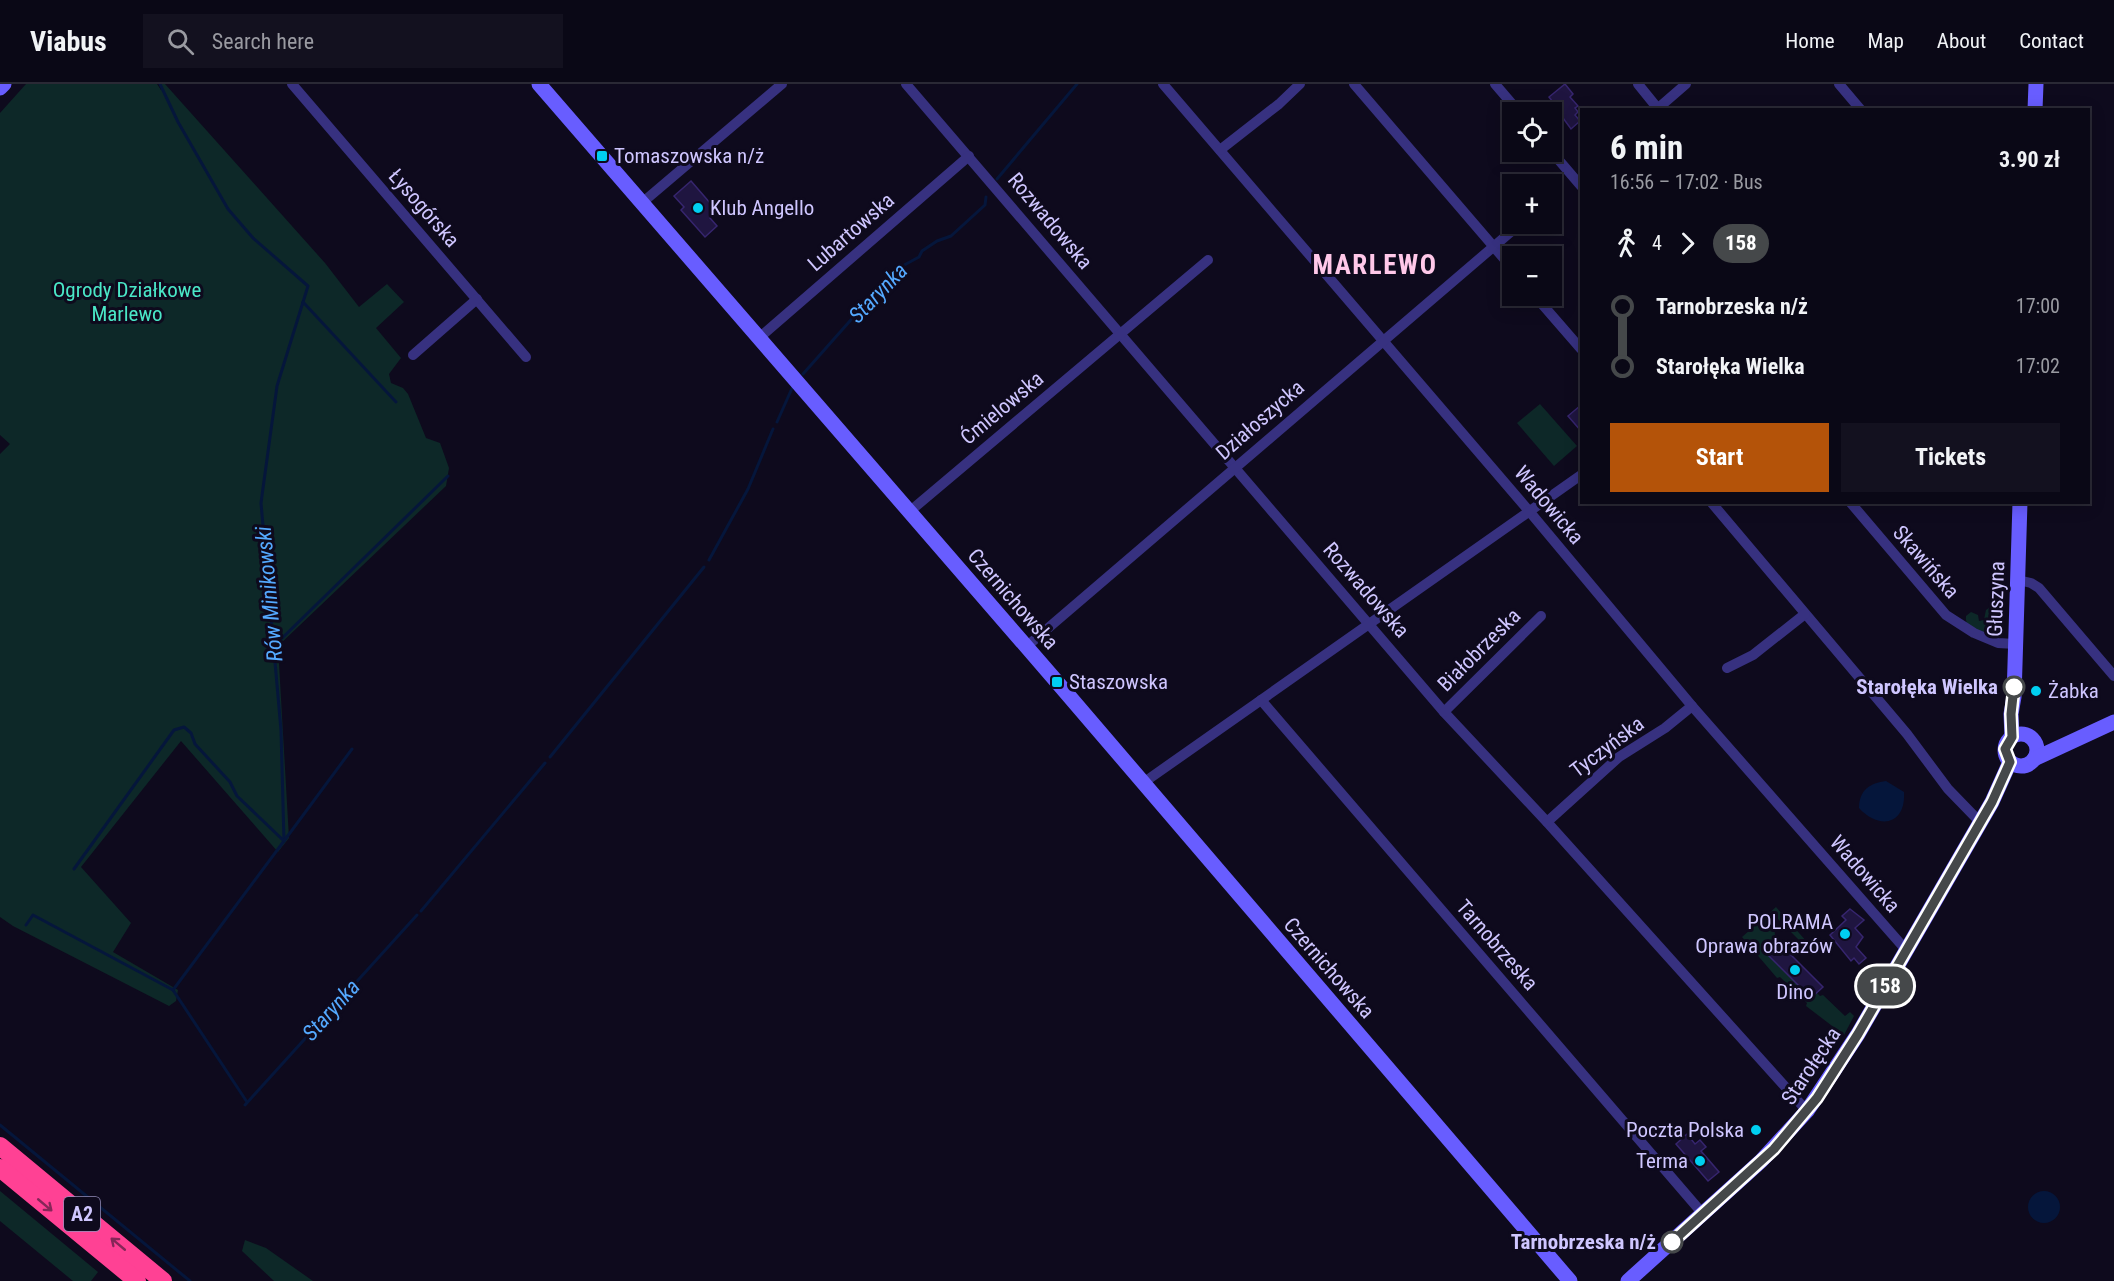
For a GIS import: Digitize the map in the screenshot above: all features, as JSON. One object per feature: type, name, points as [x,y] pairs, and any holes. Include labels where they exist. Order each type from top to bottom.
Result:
[{"type":"highway","name":"A2","points":[[0,1146],[163,1281]]},
{"type":"highway","name":"A2","points":[[0,1168],[137,1281]]},
{"type":"street","points":[[0,88],[4,84]]},
{"type":"street","name":"Łysogórska","points":[[292,84],[526,357]]},
{"type":"street","name":"Czernichowska","points":[[539,84],[1570,1281]]},
{"type":"street","points":[[642,202],[782,84]]},
{"type":"street","name":"Rozwadowska","points":[[906,84],[1444,712],[1547,822],[1807,1111]]},
{"type":"street","name":"Wadowicka","points":[[1163,84],[1692,705],[1906,950]]},
{"type":"street","points":[[1220,150],[1279,104],[1300,84]]},
{"type":"street","points":[[1354,84],[1502,256]]},
{"type":"street","points":[[1494,84],[1510,102]]},
{"type":"street","points":[[1638,84],[1657,108]]},
{"type":"street","points":[[1659,108],[1686,84]]},
{"type":"street","points":[[1839,84],[1859,108]]},
{"type":"street","points":[[2035,108],[2036,84]]},
{"type":"street","name":"Lubartowska","points":[[759,338],[969,156]]},
{"type":"street","points":[[1561,162],[1580,185]]},
{"type":"street","name":"Działoszycka","points":[[1026,647],[1509,234]]},
{"type":"street","name":"Ćmielowska","points":[[909,512],[1208,260]]},
{"type":"street","points":[[413,355],[477,299]]},
{"type":"street","points":[[1544,306],[1580,348]]},
{"type":"street","points":[[1143,783],[1580,476]]},
{"type":"street","points":[[1713,504],[1907,734],[1948,789],[1980,822]]},
{"type":"street","name":"Skawińska","points":[[1852,504],[1946,615],[1974,633],[1998,643],[2015,644]]},
{"type":"street","name":"Głuszyna","points":[[2018,736],[2014,697],[2020,504]]},
{"type":"street","points":[[2018,580],[2039,588],[2114,676]]},
{"type":"street","points":[[1726,668],[1753,655],[1805,614]]},
{"type":"street","name":"Białobrzeska","points":[[1444,712],[1541,616]]},
{"type":"street","name":"Tarnobrzeska","points":[[1261,700],[1703,1214]]},
{"type":"street","name":"Tyczyńska","points":[[1547,822],[1619,757],[1665,729],[1692,705]]},
{"type":"street","name":"Starołęcka","points":[[1628,1281],[1774,1149],[1807,1111],[1840,1065],[1992,802],[2025,758],[2070,744],[2114,722]]},
{"type":"street","points":[[2018,736],[2031,738],[2025,758],[2005,749],[2018,736]]},
{"type":"green space","name":"Ogrody Działkowe Marlewo","points":[[26,84],[157,84],[161,90],[161,84],[165,84],[325,263],[359,307],[387,284],[404,302],[376,328],[401,358],[389,374],[391,383],[403,388],[408,394],[426,438],[440,443],[449,468],[446,486],[278,646],[289,838],[278,852],[181,741],[81,867],[131,923],[113,952],[178,990],[176,1001],[169,1006],[13,926],[0,917],[0,454],[10,444],[0,435],[0,113]]},
{"type":"green space","points":[[1540,404],[1577,446],[1554,466],[1517,423]]},
{"type":"green space","points":[[1992,606],[2000,607],[2004,612],[2003,635],[1998,639],[1977,632],[1968,626],[1966,621],[1966,616],[1971,612],[1978,615],[1979,621],[1984,620],[1986,610]]},
{"type":"green space","points":[[1776,907],[1815,951],[1810,951],[1772,913],[1768,917],[1774,923],[1775,936],[1763,950],[1811,998],[1817,993],[1820,996],[1823,995],[1845,1016],[1850,1012],[1854,1016],[1844,1035],[1806,1006],[1807,1003],[1780,977],[1777,978],[1742,937]]},
{"type":"green space","points":[[0,1191],[98,1272],[91,1281],[73,1281],[0,1221]]},
{"type":"green space","points":[[245,1240],[266,1248],[313,1281],[274,1281],[242,1251]]},
{"type":"water","points":[[1886,781],[1904,792],[1901,812],[1890,821],[1875,819],[1859,808],[1861,796],[1866,788]]},
{"type":"water","points":[[2044,1191],[2055,1196],[2060,1207],[2055,1218],[2044,1223],[2033,1218],[2028,1207],[2033,1196]]},
{"type":"building","points":[[1565,84],[1573,94],[1570,97],[1578,106],[1575,108],[1578,112],[1575,115],[1580,121],[1571,129],[1562,119],[1562,102],[1553,102],[1549,97]]},
{"type":"building","name":"Klub Angello","points":[[691,181],[717,211],[710,218],[717,226],[705,237],[681,210],[684,207],[674,196]]},
{"type":"building","points":[[1580,406],[1580,430],[1568,416]]},
{"type":"building","name":"POLRAMA Oprawa obrazów","points":[[1850,909],[1864,920],[1855,928],[1863,937],[1856,947],[1866,958],[1859,964],[1854,958],[1851,961],[1830,935],[1846,920],[1842,916]]},
{"type":"building","name":"Dino","points":[[1779,943],[1823,987],[1811,998],[1767,954]]},
{"type":"building","name":"Terma","points":[[1687,1134],[1695,1144],[1700,1140],[1706,1147],[1701,1151],[1719,1172],[1708,1181],[1676,1144]]},
{"type":"waterway","name":"Rów Minikowski","points":[[160,84],[178,122],[228,209],[253,238],[308,286],[277,386],[261,503],[281,730],[284,841],[173,990],[247,1102]]},
{"type":"waterway","name":"Starynka","points":[[997,179],[1077,84]]},
{"type":"waterway","name":"Starynka","points":[[803,374],[895,270],[919,257],[922,251],[937,241],[951,236],[985,205],[986,197]]},
{"type":"waterway","points":[[303,302],[396,402]]},
{"type":"waterway","name":"Starynka","points":[[777,422],[793,386]]},
{"type":"waterway","name":"Starynka","points":[[709,560],[748,489],[773,429]]},
{"type":"waterway","points":[[274,646],[448,476]]},
{"type":"waterway","name":"Starynka","points":[[550,757],[704,567]]},
{"type":"waterway","points":[[74,869],[174,730],[184,727],[191,733],[195,744],[230,782],[237,796],[284,841],[352,749]]},
{"type":"waterway","name":"Starynka","points":[[421,911],[545,763]]},
{"type":"waterway","points":[[26,925],[33,915],[173,990]]},
{"type":"waterway","name":"Starynka","points":[[245,1105],[417,915]]},
{"type":"waterway","points":[[0,1125],[190,1281]]},
{"type":"bus line","name":"158","points":[[1672,1242],[1784,1139],[1840,1065],[1992,802],[2005,774],[2010,762],[2005,749],[2008,740],[2012,737],[2011,714],[2014,687]]},
{"type":"place","name":"Tomaszowska n/ż","points":[[602,156]]},
{"type":"place","name":"Klub Angello","points":[[698,208]]},
{"type":"place","name":"Staszowska","points":[[1057,682]]},
{"type":"place","name":"Starołęka Wielka","points":[[2014,687]]},
{"type":"place","name":"Żabka","points":[[2036,691]]},
{"type":"place","name":"POLRAMA Oprawa obrazów","points":[[1845,934]]},
{"type":"place","name":"Dino","points":[[1795,970]]},
{"type":"place","name":"Poczta Polska","points":[[1756,1130]]},
{"type":"place","name":"Terma","points":[[1700,1161]]},
{"type":"place","name":"Tarnobrzeska n/ż","points":[[1672,1242]]},
{"type":"district","name":"MARLEWO","points":[[1375,265]]}]
